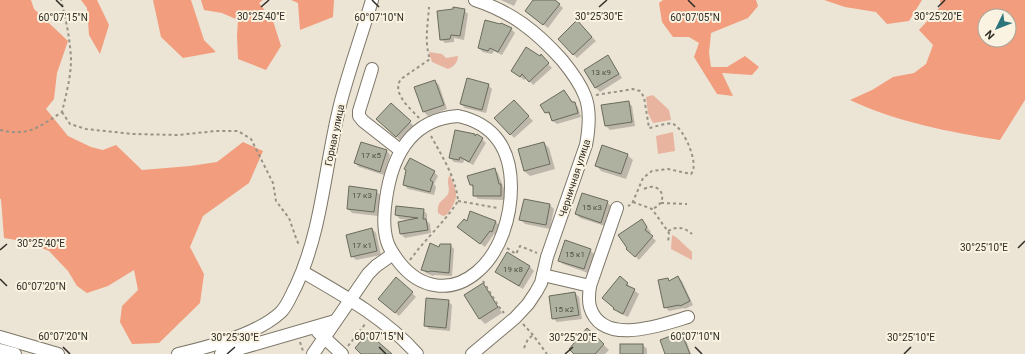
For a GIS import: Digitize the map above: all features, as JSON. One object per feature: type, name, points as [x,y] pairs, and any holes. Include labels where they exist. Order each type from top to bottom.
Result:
[{"type":"street","name":"Горная улица","points":[[178,354],[240,336],[267,323],[281,312],[288,303],[303,272],[318,218],[341,101],[372,0]]},
{"type":"street","name":"Черничная улица","points":[[472,354],[515,318],[528,304],[538,288],[543,276],[547,257],[586,145],[589,130],[589,115],[586,97],[570,70],[528,26],[496,8],[475,0]]},
{"type":"street","points":[[372,69],[359,111],[359,116],[363,121],[400,150]]},
{"type":"street","points":[[458,116],[480,123],[488,129],[504,149],[511,176],[509,210],[505,225],[492,253],[483,266],[472,276],[460,283],[434,286],[421,282],[409,274],[393,254],[387,241],[384,213],[391,174],[400,150],[417,131],[435,120],[458,116]]},
{"type":"street","points":[[620,207],[590,286],[590,307],[594,316],[600,323],[610,328],[620,330],[641,330],[653,328],[688,317]]},
{"type":"street","points":[[313,354],[368,274],[376,266],[393,254]]},
{"type":"street","points":[[303,272],[350,300],[387,326],[417,354]]},
{"type":"street","points":[[543,276],[590,286]]},
{"type":"street","points":[[221,354],[238,352],[335,321]]},
{"type":"street","points":[[313,328],[344,352]]},
{"type":"street","points":[[0,337],[58,354]]},
{"type":"street","points":[[0,350],[15,354]]},
{"type":"path","points":[[0,130],[21,133],[39,127],[62,112],[71,60],[67,23],[61,0]]},
{"type":"path","points":[[418,118],[400,96],[398,84],[401,79],[430,59],[426,41],[429,7]]},
{"type":"path","points":[[596,95],[633,89],[640,91],[644,97],[649,128],[672,123],[680,130],[694,158],[694,170],[691,174],[668,169],[652,171],[643,178],[630,206],[620,207]]},
{"type":"path","points":[[62,112],[70,124],[86,129],[133,134],[178,135],[216,131],[238,131],[251,139],[273,183],[276,201],[289,218],[300,247]]},
{"type":"path","points":[[413,256],[449,215],[458,201],[451,173],[432,138]]},
{"type":"path","points":[[644,188],[654,186],[659,189],[663,198],[661,204]]},
{"type":"path","points":[[458,201],[500,209]]},
{"type":"path","points":[[633,202],[652,209],[669,233],[668,243]]},
{"type":"path","points":[[652,209],[661,204],[687,204]]},
{"type":"path","points":[[668,231],[680,227],[687,229],[692,234]]},
{"type":"path","points":[[507,248],[516,254],[520,246],[538,254]]},
{"type":"path","points":[[483,281],[505,314]]},
{"type":"path","points":[[344,352],[368,321]]},
{"type":"path","points":[[523,324],[533,334],[547,354]]},
{"type":"path","points":[[524,348],[528,339],[533,334]]},
{"type":"shaded area","points":[[0,0],[31,0],[34,9],[68,41],[57,73],[54,99],[46,109],[68,136],[91,147],[103,150],[116,145],[142,170],[217,162],[243,142],[263,151],[249,183],[203,216],[190,247],[204,274],[200,303],[159,343],[132,344],[120,322],[122,306],[138,290],[134,270],[108,286],[87,293],[77,286],[68,271],[49,251],[27,242],[4,238],[0,199]]},
{"type":"shaded area","points":[[81,0],[97,0],[109,25],[100,54],[89,35],[87,8]]},
{"type":"shaded area","points":[[153,0],[191,0],[204,40],[216,52],[183,58],[161,37]]},
{"type":"shaded area","points":[[201,0],[263,0],[259,3],[273,21],[281,46],[266,70],[238,59],[238,20],[222,13],[204,10]]},
{"type":"shaded area","points":[[291,0],[334,0],[333,17],[300,30],[298,3]]},
{"type":"shaded area","points":[[663,0],[756,0],[758,6],[748,18],[711,33],[709,53],[711,67],[727,67],[745,56],[759,67],[752,75],[722,73],[733,96],[717,94],[694,57],[699,43],[689,37],[673,37],[662,22],[659,3]]},
{"type":"shaded area","points":[[824,0],[922,0],[909,21],[887,24],[876,12],[845,7]]},
{"type":"shaded area","points":[[940,0],[1025,0],[1025,100],[1000,140],[905,120],[868,108],[850,100],[872,90],[893,77],[914,73],[926,64],[933,45],[919,30],[941,6]]},
{"type":"shaded area","points":[[429,52],[442,54],[446,58],[458,56],[458,58],[455,64],[448,69],[432,62]]},
{"type":"shaded area","points":[[653,95],[669,110],[671,120],[653,123],[648,113],[646,97]]},
{"type":"shaded area","points":[[673,132],[675,151],[658,154],[656,136]]},
{"type":"shaded area","points":[[450,175],[456,197],[449,212],[443,216],[438,213],[438,206],[448,194],[448,180]]},
{"type":"shaded area","points":[[672,235],[692,252],[692,260],[671,249]]},
{"type":"building","points":[[533,0],[555,0],[560,4],[543,25],[525,11]]},
{"type":"building","points":[[453,7],[465,9],[460,36],[451,35],[450,39],[440,40],[437,11],[453,9]]},
{"type":"building","points":[[485,20],[501,23],[512,28],[498,52],[490,48],[488,51],[478,48]]},
{"type":"building","points":[[577,20],[592,37],[573,55],[558,39]]},
{"type":"building","points":[[526,47],[540,56],[541,54],[549,63],[529,82],[522,74],[520,77],[511,71]]},
{"type":"building","points":[[608,55],[619,74],[595,88],[584,70]]},
{"type":"building","points":[[467,78],[489,84],[482,110],[460,104]]},
{"type":"building","points":[[435,80],[444,105],[423,112],[414,87]]},
{"type":"building","points":[[564,90],[572,102],[575,102],[578,113],[552,121],[549,112],[545,113],[540,105]]},
{"type":"building","points":[[514,100],[529,116],[510,135],[494,118]]},
{"type":"building","points":[[629,101],[632,122],[605,126],[601,105]]},
{"type":"building","points":[[391,103],[411,121],[396,137],[376,119]]},
{"type":"building","points":[[455,130],[475,134],[475,136],[477,134],[483,138],[469,162],[460,157],[459,160],[449,158]]},
{"type":"building","points":[[361,142],[387,150],[380,172],[354,163]]},
{"type":"building","points":[[544,142],[550,164],[524,171],[518,149]]},
{"type":"building","points":[[602,145],[628,154],[621,174],[595,166]]},
{"type":"building","points":[[410,158],[435,171],[430,180],[433,182],[430,192],[403,185],[406,170],[404,169]]},
{"type":"building","points":[[495,168],[499,184],[501,184],[501,196],[473,196],[473,185],[470,185],[467,176]]},
{"type":"building","points":[[349,186],[377,190],[374,212],[347,209]]},
{"type":"building","points":[[582,193],[608,201],[601,223],[575,214]]},
{"type":"building","points":[[524,199],[550,204],[546,225],[519,220]]},
{"type":"building","points":[[396,206],[424,209],[423,219],[426,219],[428,230],[400,234],[398,222],[418,218],[395,215]]},
{"type":"building","points":[[470,211],[496,221],[492,232],[490,231],[480,244],[457,227],[464,219],[467,221]]},
{"type":"building","points":[[642,219],[647,227],[645,230],[653,236],[635,257],[626,249],[627,248],[618,235]]},
{"type":"building","points":[[372,228],[377,251],[351,257],[346,235]]},
{"type":"building","points":[[565,240],[591,249],[584,269],[558,261]]},
{"type":"building","points":[[430,243],[439,247],[440,244],[451,244],[449,273],[421,270]]},
{"type":"building","points":[[507,252],[530,266],[519,286],[495,272]]},
{"type":"building","points":[[620,276],[628,283],[626,285],[635,289],[623,314],[613,309],[614,308],[602,298]]},
{"type":"building","points":[[678,276],[690,301],[680,306],[664,308],[658,280],[668,278],[669,281]]},
{"type":"building","points":[[396,277],[413,292],[395,313],[378,299]]},
{"type":"building","points":[[483,283],[498,307],[479,319],[464,295]]},
{"type":"building","points":[[575,292],[579,315],[552,319],[549,296]]},
{"type":"building","points":[[426,298],[449,300],[446,328],[424,326]]},
{"type":"building","points":[[587,328],[604,344],[595,354],[574,354],[569,349]]},
{"type":"building","points":[[681,332],[690,354],[665,354],[660,340]]},
{"type":"building","points":[[368,333],[392,354],[361,354],[355,348]]},
{"type":"building","points":[[620,344],[643,344],[643,354],[620,354]]}]
